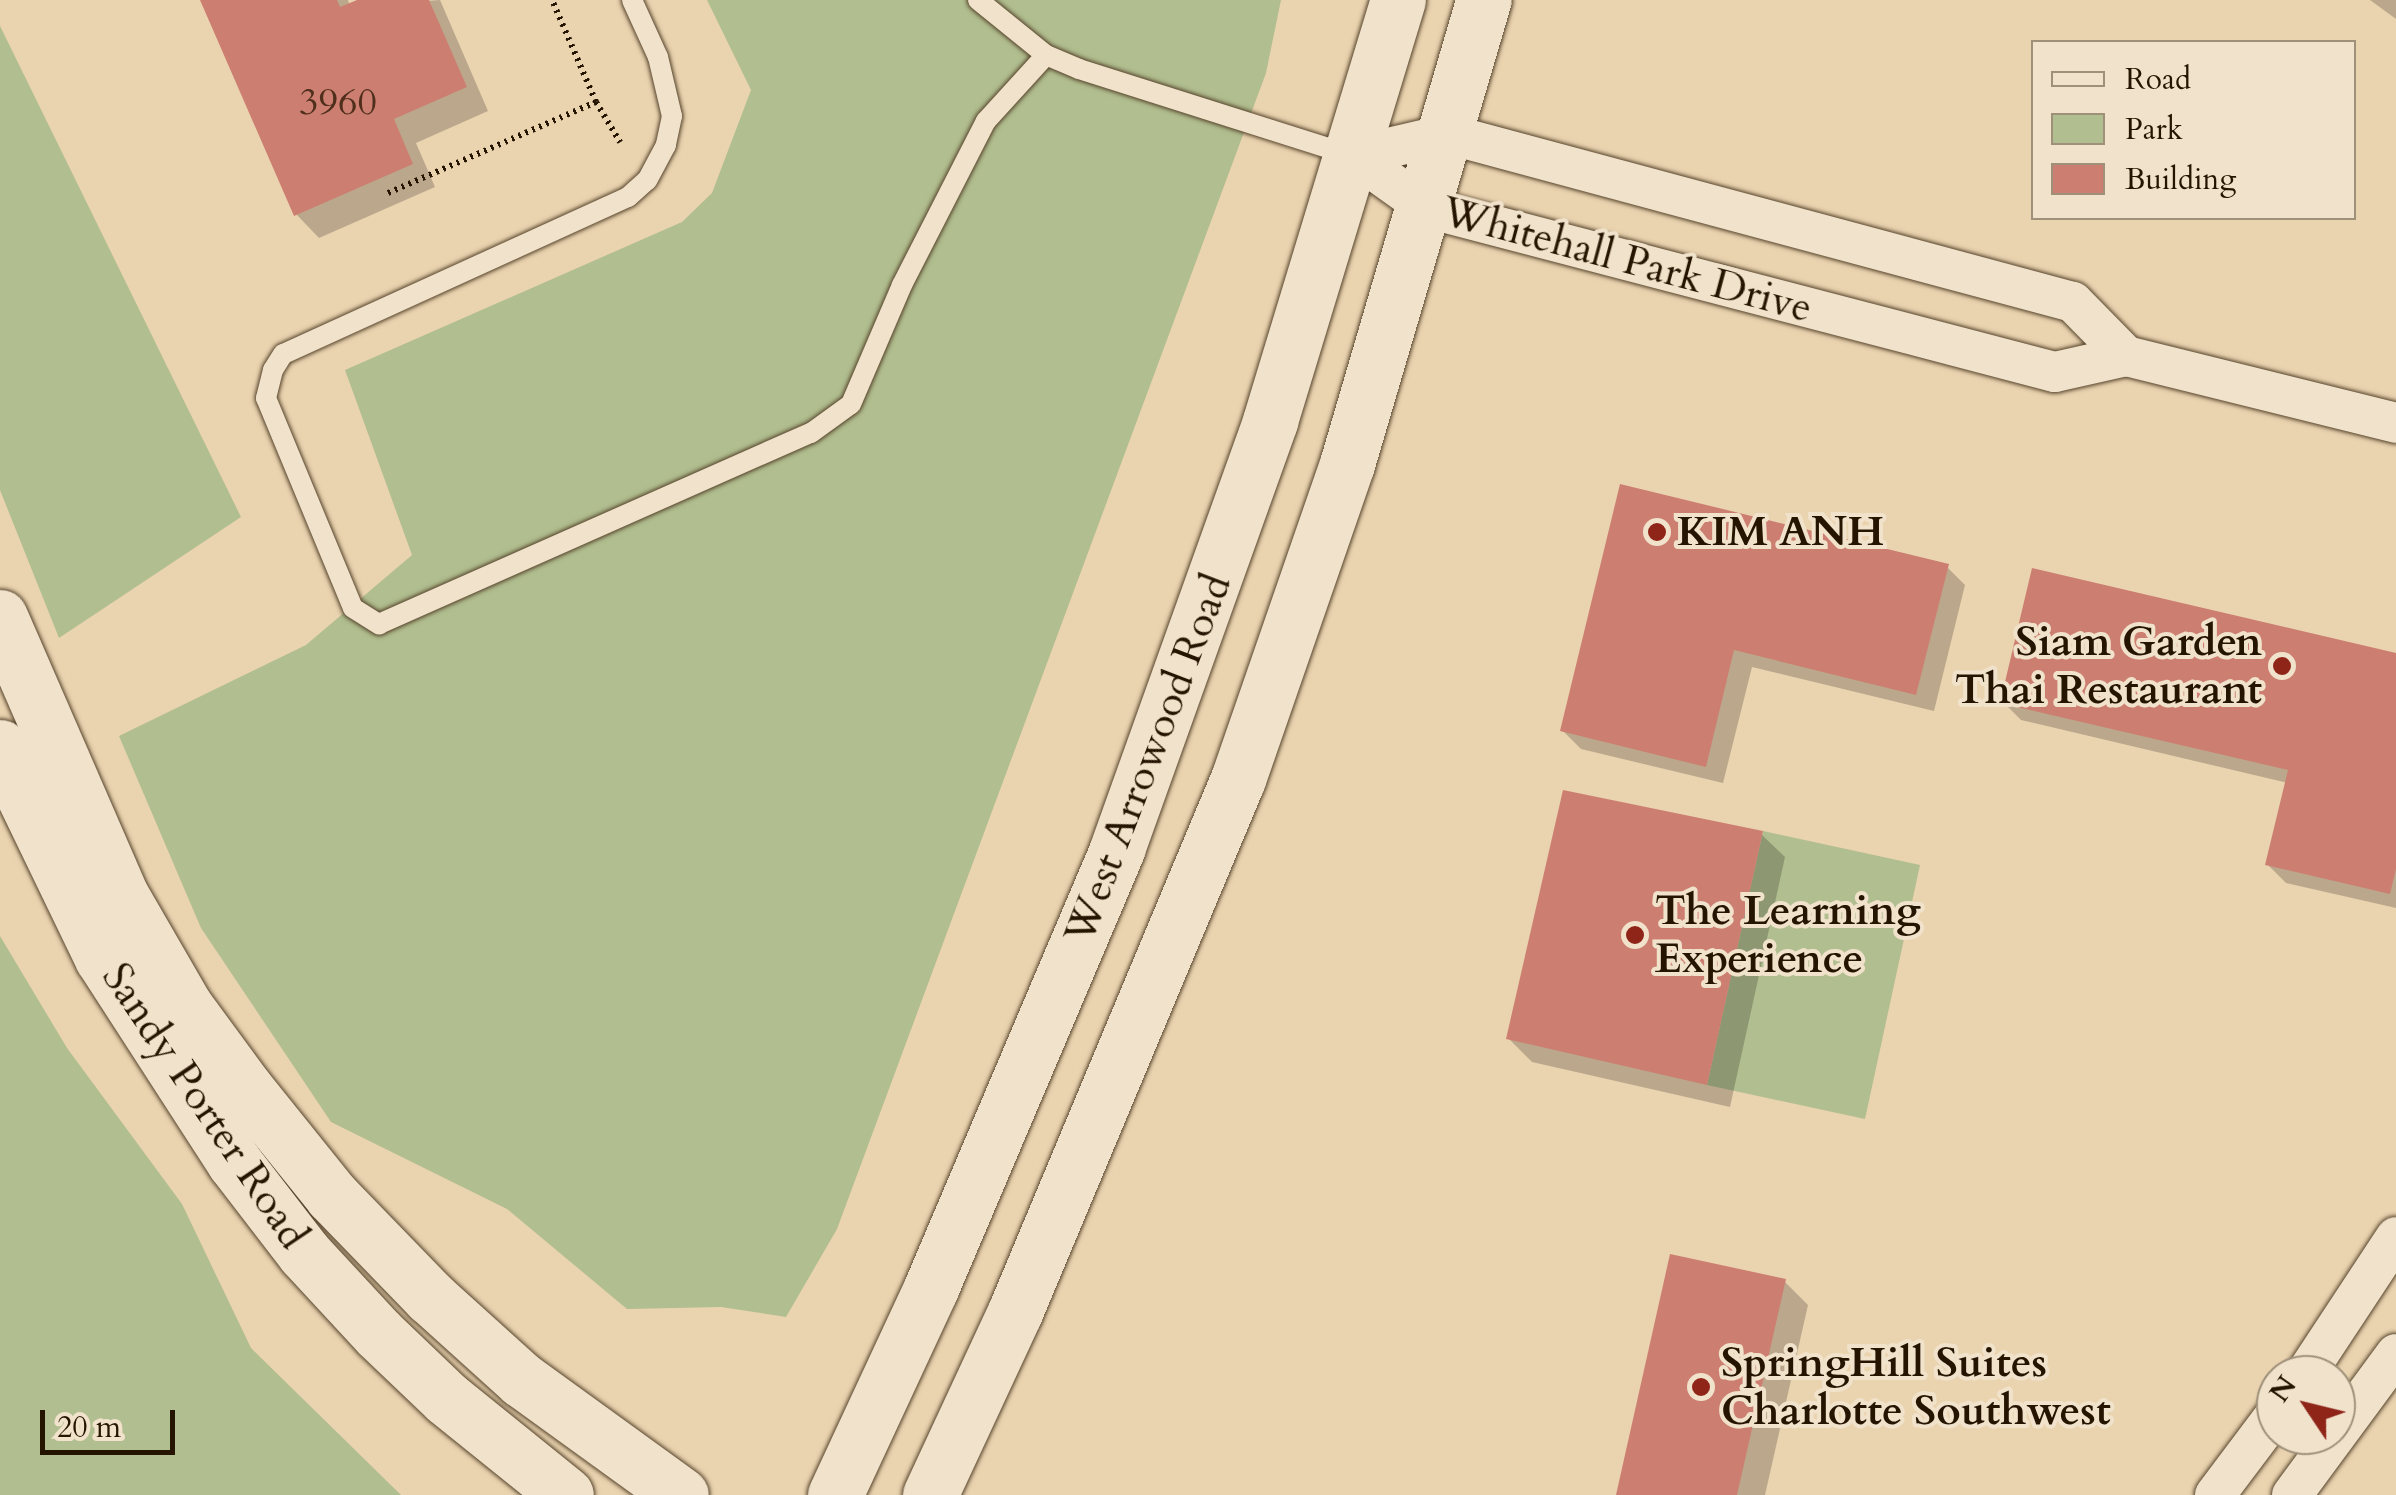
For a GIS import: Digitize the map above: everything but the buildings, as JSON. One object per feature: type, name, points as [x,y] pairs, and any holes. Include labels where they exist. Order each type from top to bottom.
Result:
[{"type":"main road","name":"West Arrowood Road","points":[[835,1495],[939,1272],[1117,848],[1215,585],[1354,156],[1398,0]]},
{"type":"main road","name":"West Arrowood Road","points":[[930,1495],[1016,1312],[1238,779],[1426,208],[1484,0]]},
{"type":"main road","name":"Sandy Porter Road","points":[[0,617],[122,897],[185,1006],[246,1089],[332,1196],[430,1297],[522,1380],[681,1495]]},
{"type":"main road","name":"Sandy Porter Road","points":[[0,747],[102,958],[234,1162],[304,1253],[378,1333],[566,1495]]},
{"type":"street","name":"Whitehall Park Drive","points":[[1354,156],[1448,134],[2074,302],[2126,356]]},
{"type":"street","name":"Whitehall Park Drive","points":[[1354,156],[1426,208],[2055,372],[2126,356],[2396,424]]},
{"type":"street","points":[[2318,1355],[2396,1238]]},
{"type":"street","points":[[2292,1495],[2396,1354]]},
{"type":"street","points":[[2215,1495],[2256,1441]]},
{"type":"lane","points":[[632,0],[658,57],[672,116],[666,145],[647,180],[628,196],[283,354],[273,370],[266,398],[353,608],[379,624],[811,433],[850,404],[986,120],[1046,55]]},
{"type":"lane","points":[[978,0],[1046,55],[1354,156]]},
{"type":"path","points":[[552,0],[596,102],[620,142]]},
{"type":"path","points":[[388,193],[596,102]]},
{"type":"green space","points":[[707,0],[1281,0],[1266,73],[837,1229],[786,1317],[721,1307],[627,1309],[507,1209],[331,1122],[201,928],[119,736],[306,645],[412,555],[345,370],[682,222],[712,193],[751,90]]},
{"type":"green space","points":[[0,26],[241,517],[59,638],[0,490]]},
{"type":"green space","points":[[1763,831],[1920,865],[1865,1119],[1707,1085]]},
{"type":"green space","points":[[0,936],[67,1048],[182,1204],[251,1348],[401,1495],[0,1495]]},
{"type":"place","name":"KIM ANH","points":[[1657,532]]},
{"type":"place","name":"Siam Garden Thai Restaurant","points":[[2282,666]]},
{"type":"place","name":"The Learning Experience","points":[[1635,935]]},
{"type":"place","name":"SpringHill Suites Charlotte Southwest","points":[[1701,1387]]}]
